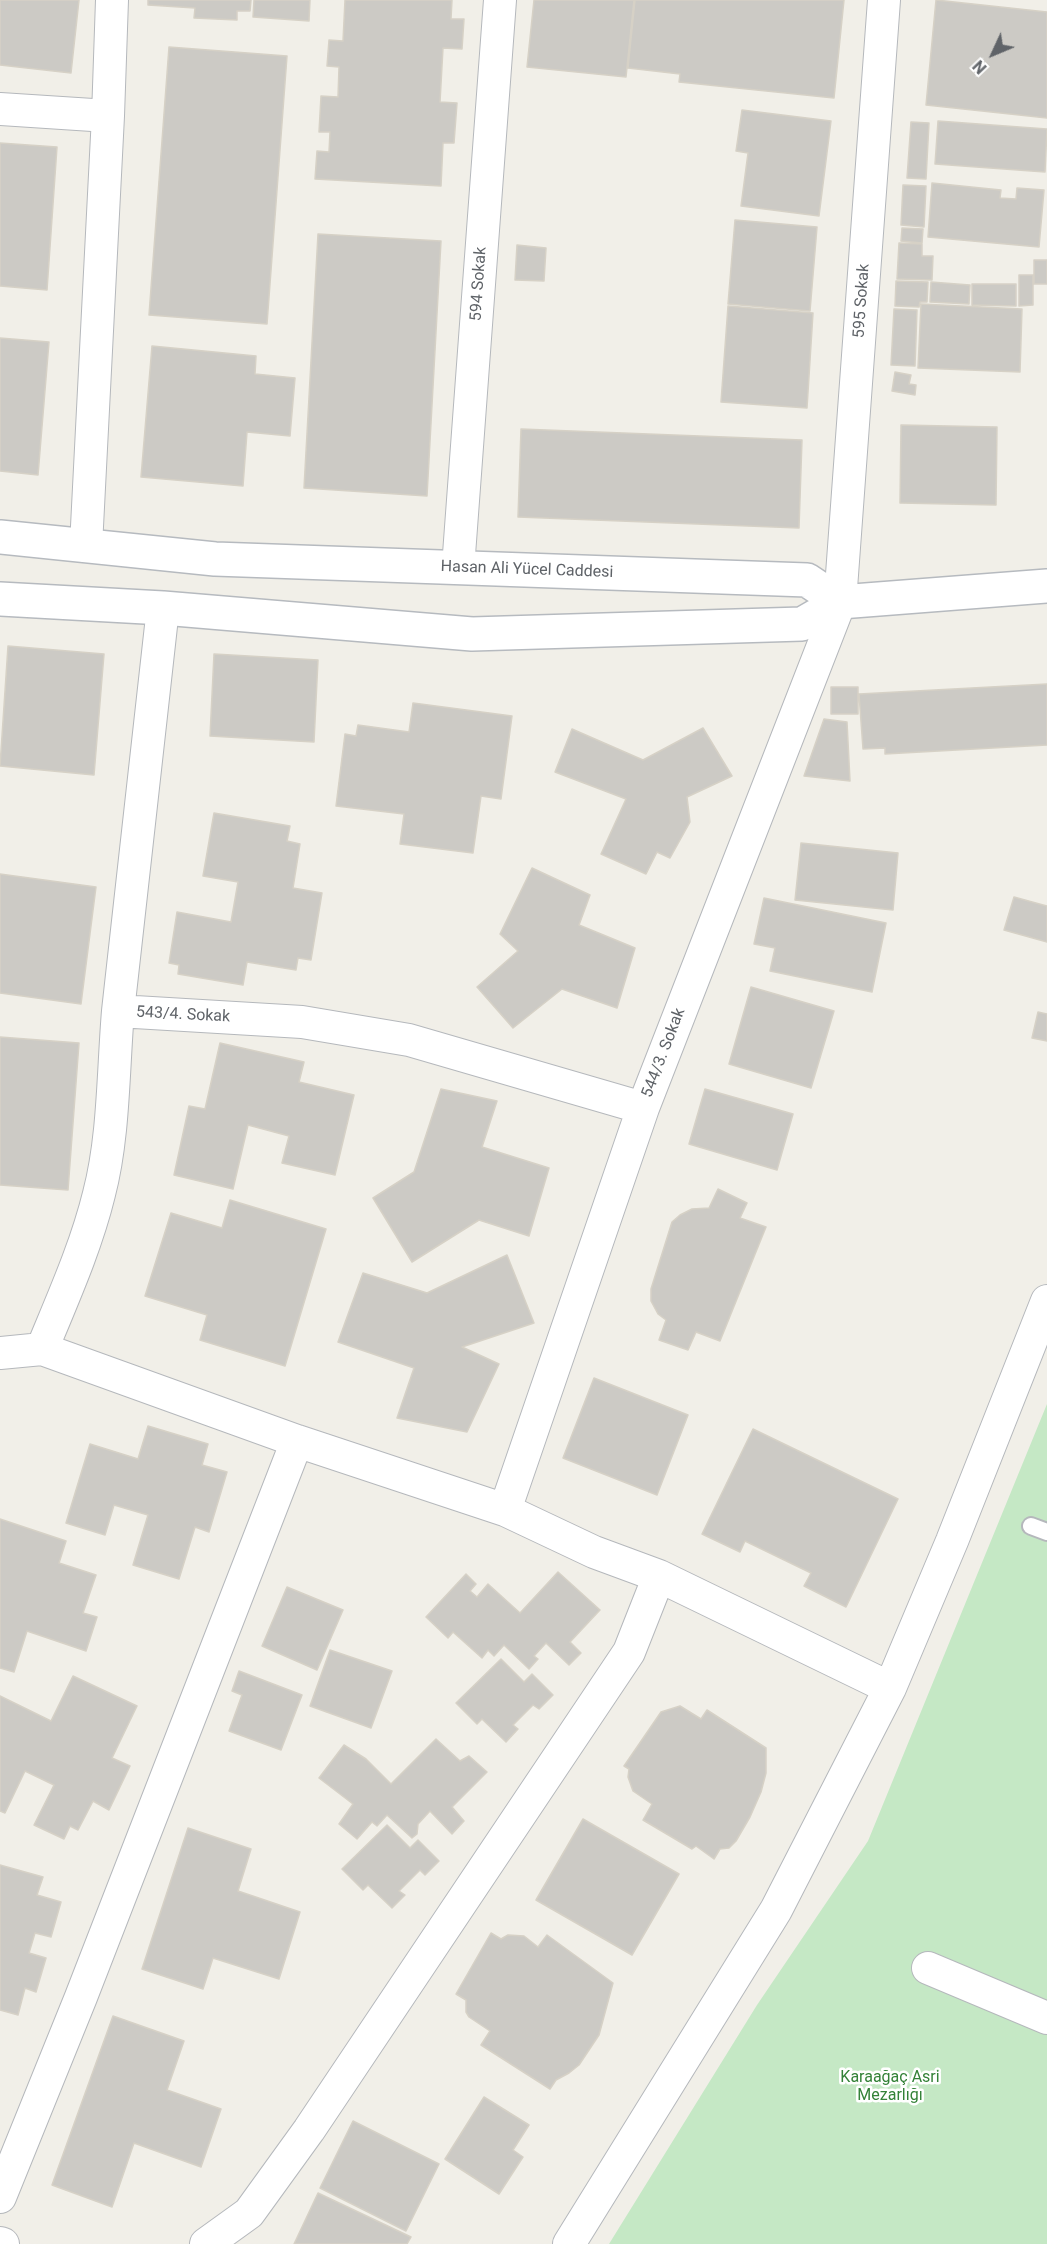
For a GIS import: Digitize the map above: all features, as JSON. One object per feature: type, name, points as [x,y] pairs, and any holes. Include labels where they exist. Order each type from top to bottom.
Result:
[{"type":"street","points":[[86,546],[112,0]]},
{"type":"street","name":"594 Sokak","points":[[458,568],[500,0]]},
{"type":"street","name":"595 Sokak","points":[[840,602],[884,0]]},
{"type":"street","points":[[0,109],[108,116]]},
{"type":"street","name":"Hasan Ali Yücel Caddesi","points":[[0,537],[215,559],[807,580],[840,602]]},
{"type":"street","points":[[0,599],[163,609],[472,634],[802,624],[840,602],[1047,586]]},
{"type":"street","name":"544/3. Sokak","points":[[505,1510],[643,1108],[840,602]]},
{"type":"street","name":"543/4. Sokak","points":[[163,609],[118,1011],[302,1022],[409,1040],[643,1108]]},
{"type":"street","points":[[42,1349],[86,1239],[100,1192],[108,1140],[118,1011]]},
{"type":"street","points":[[569,2244],[776,1910],[891,1688],[1047,1301]]},
{"type":"street","points":[[0,1353],[42,1349],[297,1441],[505,1510],[594,1552],[659,1576],[891,1688]]},
{"type":"street","points":[[0,2197],[81,1997],[297,1441]]},
{"type":"street","points":[[206,2244],[249,2213],[309,2130],[629,1652],[659,1576]]},
{"type":"street","points":[[928,1968],[1047,2018]]},
{"type":"lane","points":[[1031,1526],[1047,1533]]},
{"type":"green space","name":"Karaağaç Asri Mezarlığı","points":[[1047,1404],[1047,2244],[609,2244],[757,2005],[868,1841]]},
{"type":"building","points":[[0,0],[79,0],[71,73],[0,65]]},
{"type":"building","points":[[148,0],[251,0],[250,11],[237,11],[237,20],[194,18],[195,8],[148,5]]},
{"type":"building","points":[[254,0],[310,0],[309,21],[253,17]]},
{"type":"building","points":[[345,0],[452,0],[451,19],[464,19],[462,49],[443,48],[440,102],[457,103],[454,143],[443,143],[441,186],[315,179],[317,151],[329,152],[330,132],[319,132],[321,96],[338,97],[339,67],[327,66],[329,40],[343,41]]},
{"type":"building","points":[[534,0],[634,0],[626,77],[527,67]]},
{"type":"building","points":[[635,0],[844,0],[834,98],[679,82],[680,74],[628,68]]},
{"type":"building","points":[[936,0],[1047,12],[1047,118],[926,105]]},
{"type":"building","points":[[169,47],[287,56],[267,324],[149,315]]},
{"type":"building","points":[[742,110],[831,121],[819,216],[741,206],[748,153],[736,151]]},
{"type":"building","points":[[938,121],[1047,129],[1045,172],[935,164]]},
{"type":"building","points":[[911,122],[929,123],[926,179],[907,178]]},
{"type":"building","points":[[0,143],[57,147],[47,290],[0,286]]},
{"type":"building","points":[[932,183],[1001,190],[1000,198],[1016,199],[1017,188],[1044,190],[1039,247],[928,237]]},
{"type":"building","points":[[903,185],[926,186],[924,227],[901,225]]},
{"type":"building","points":[[735,220],[817,227],[810,311],[728,304]]},
{"type":"building","points":[[902,228],[923,229],[922,243],[901,241]]},
{"type":"building","points":[[318,234],[441,241],[427,496],[304,488]]},
{"type":"building","points":[[899,243],[922,244],[922,256],[933,256],[932,280],[897,279]]},
{"type":"building","points":[[517,245],[546,248],[544,281],[515,280]]},
{"type":"building","points":[[1034,260],[1047,260],[1047,284],[1034,284]]},
{"type":"building","points":[[1019,275],[1033,275],[1033,305],[1019,306]]},
{"type":"building","points":[[896,281],[928,282],[927,302],[920,302],[919,307],[895,306]]},
{"type":"building","points":[[931,282],[970,285],[969,304],[930,302]]},
{"type":"building","points":[[972,284],[1016,284],[1016,306],[972,305]]},
{"type":"building","points":[[921,304],[1022,309],[1020,372],[918,368]]},
{"type":"building","points":[[728,306],[813,313],[807,408],[721,402]]},
{"type":"building","points":[[894,309],[917,310],[915,366],[891,365]]},
{"type":"building","points":[[0,338],[49,342],[38,475],[0,471]]},
{"type":"building","points":[[152,346],[256,356],[255,374],[295,378],[290,436],[247,432],[243,486],[141,477]]},
{"type":"building","points":[[895,372],[911,375],[909,384],[916,385],[915,395],[892,391]]},
{"type":"building","points":[[901,425],[997,427],[996,505],[900,503]]},
{"type":"building","points":[[521,429],[802,440],[799,528],[518,517]]},
{"type":"building","points":[[8,646],[104,654],[94,775],[0,766]]},
{"type":"building","points":[[214,654],[318,660],[314,742],[210,736]]},
{"type":"building","points":[[1047,684],[1047,745],[885,754],[885,748],[863,749],[859,694]]},
{"type":"building","points":[[831,687],[858,687],[858,714],[831,714]]},
{"type":"building","points":[[413,703],[512,716],[501,799],[481,796],[473,853],[400,844],[404,814],[336,806],[345,734],[356,736],[358,725],[409,732]]},
{"type":"building","points":[[824,719],[847,722],[850,781],[804,776]]},
{"type":"building","points":[[703,728],[732,776],[687,797],[690,822],[670,858],[657,852],[646,874],[601,854],[626,799],[555,772],[572,729],[643,760]]},
{"type":"building","points":[[214,813],[290,826],[287,841],[300,844],[293,888],[322,893],[311,960],[298,958],[296,970],[247,962],[243,985],[178,974],[179,965],[169,963],[177,912],[231,922],[238,882],[203,876]]},
{"type":"building","points":[[801,843],[898,853],[893,910],[795,900]]},
{"type":"building","points":[[532,868],[590,895],[579,925],[635,948],[617,1008],[562,989],[513,1028],[477,987],[518,951],[500,934]]},
{"type":"building","points":[[0,874],[96,887],[81,1004],[0,993]]},
{"type":"building","points":[[1014,897],[1047,906],[1047,942],[1004,930]]},
{"type":"building","points":[[764,898],[886,923],[872,992],[770,971],[775,948],[754,944]]},
{"type":"building","points":[[751,987],[834,1011],[811,1088],[729,1064]]},
{"type":"building","points":[[1038,1012],[1047,1014],[1047,1041],[1032,1038]]},
{"type":"building","points":[[0,1037],[79,1043],[68,1190],[0,1185]]},
{"type":"building","points":[[220,1043],[304,1062],[299,1082],[354,1095],[335,1175],[282,1163],[289,1136],[248,1125],[233,1189],[174,1175],[189,1106],[205,1109]]},
{"type":"building","points":[[441,1089],[497,1101],[482,1147],[549,1168],[529,1236],[479,1220],[412,1262],[373,1198],[414,1172]]},
{"type":"building","points":[[705,1089],[793,1114],[777,1170],[689,1144]]},
{"type":"building","points":[[718,1189],[747,1203],[740,1218],[766,1227],[720,1341],[696,1332],[688,1350],[659,1340],[666,1320],[658,1314],[651,1301],[651,1289],[672,1222],[692,1209],[709,1208]]},
{"type":"building","points":[[230,1200],[326,1229],[285,1366],[200,1340],[207,1315],[145,1296],[171,1213],[222,1228]]},
{"type":"building","points":[[507,1255],[534,1323],[462,1347],[499,1364],[467,1432],[397,1418],[414,1368],[338,1342],[363,1273],[427,1293]]},
{"type":"building","points":[[594,1378],[688,1415],[657,1495],[563,1458]]},
{"type":"building","points":[[148,1426],[208,1444],[202,1465],[227,1472],[209,1532],[195,1527],[179,1579],[133,1565],[148,1515],[114,1505],[105,1535],[66,1523],[90,1444],[138,1459]]},
{"type":"building","points":[[753,1429],[898,1499],[846,1607],[804,1586],[811,1573],[745,1541],[740,1552],[702,1534]]},
{"type":"building","points":[[0,1519],[66,1541],[59,1563],[96,1575],[83,1613],[97,1617],[86,1651],[27,1631],[14,1672],[0,1668]]},
{"type":"building","points":[[558,1572],[600,1610],[570,1642],[581,1653],[569,1665],[546,1643],[534,1656],[538,1659],[529,1669],[504,1645],[494,1656],[488,1650],[482,1658],[453,1632],[448,1638],[426,1617],[466,1574],[476,1584],[470,1591],[477,1597],[488,1584],[520,1613]]},
{"type":"building","points":[[287,1587],[343,1610],[317,1670],[262,1646]]},
{"type":"building","points":[[330,1650],[392,1671],[371,1728],[310,1706]]},
{"type":"building","points":[[501,1659],[524,1682],[532,1674],[553,1695],[539,1709],[533,1705],[513,1725],[518,1729],[506,1742],[482,1719],[477,1724],[456,1703]]},
{"type":"building","points":[[239,1671],[302,1695],[281,1750],[229,1731],[242,1695],[232,1691]]},
{"type":"building","points":[[73,1676],[137,1706],[112,1758],[130,1766],[109,1810],[93,1801],[78,1830],[70,1826],[64,1839],[34,1825],[54,1785],[25,1771],[5,1813],[0,1811],[0,1696],[51,1721]]},
{"type":"building","points":[[680,1706],[701,1719],[707,1710],[766,1748],[766,1773],[750,1817],[736,1841],[729,1848],[720,1849],[714,1859],[696,1846],[692,1849],[643,1820],[652,1804],[633,1791],[628,1777],[629,1769],[624,1766],[661,1712]]},
{"type":"building","points":[[436,1739],[460,1761],[469,1756],[487,1772],[452,1807],[464,1821],[452,1834],[430,1811],[418,1824],[417,1834],[412,1838],[387,1815],[377,1826],[372,1822],[357,1839],[339,1824],[353,1804],[319,1778],[344,1745],[366,1759],[391,1784]]},
{"type":"building","points":[[583,1819],[679,1874],[632,1955],[536,1900]]},
{"type":"building","points":[[387,1825],[410,1848],[418,1840],[439,1861],[425,1875],[420,1870],[399,1891],[405,1895],[392,1908],[368,1885],[363,1890],[342,1869]]},
{"type":"building","points":[[188,1828],[251,1849],[238,1891],[300,1912],[279,1979],[213,1958],[203,1989],[142,1969]]},
{"type":"building","points":[[0,1865],[43,1877],[37,1895],[61,1902],[51,1937],[35,1933],[29,1953],[46,1958],[36,1992],[25,1988],[18,2015],[0,2010]]},
{"type":"building","points":[[491,1933],[501,1939],[508,1935],[524,1936],[538,1947],[547,1935],[613,1983],[599,2035],[579,2065],[556,2080],[550,2089],[481,2045],[490,2031],[469,2017],[466,2012],[466,2000],[456,1994]]},
{"type":"building","points":[[113,2016],[184,2041],[167,2090],[221,2109],[201,2167],[134,2143],[112,2207],[52,2185]]},
{"type":"building","points":[[484,2097],[529,2125],[513,2150],[523,2157],[499,2194],[445,2159]]},
{"type":"building","points":[[353,2121],[439,2164],[406,2231],[320,2188]]},
{"type":"building","points":[[318,2193],[411,2237],[407,2244],[294,2244]]}]
